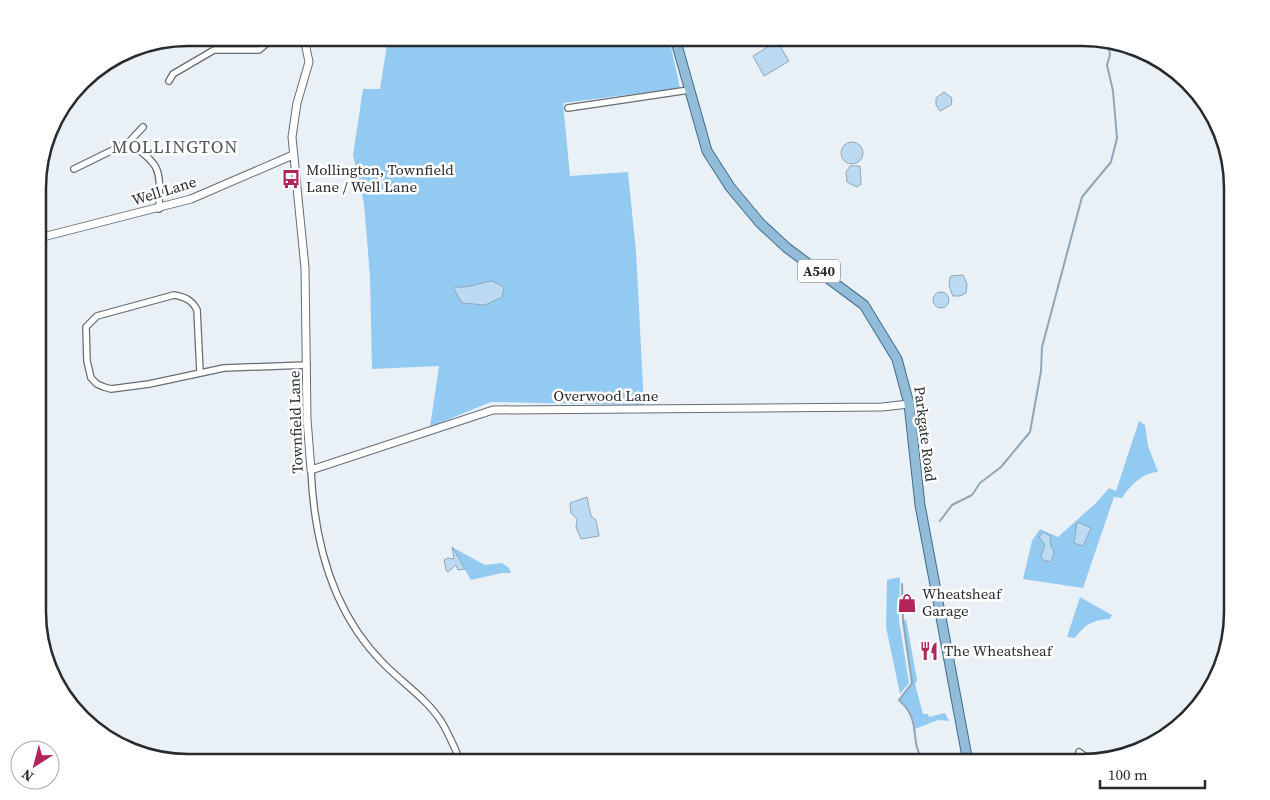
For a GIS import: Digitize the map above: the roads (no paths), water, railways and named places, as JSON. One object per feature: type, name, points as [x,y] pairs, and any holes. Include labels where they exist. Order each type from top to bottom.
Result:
[{"type":"main road","name":"Parkgate Road","points":[[677,46],[706,151],[721,174],[760,223],[787,248],[864,305],[897,359],[910,404],[920,505],[966,753]]},
{"type":"street","points":[[169,81],[174,74],[214,50],[259,50],[264,46]]},
{"type":"street","name":"Townfield Lane","points":[[306,46],[309,62],[297,103],[292,137],[305,268],[307,419],[312,503],[317,534],[330,579],[348,621],[381,662],[422,700],[441,721],[457,754]]},
{"type":"street","points":[[568,108],[689,90]]},
{"type":"street","points":[[74,169],[130,142],[143,127]]},
{"type":"street","points":[[130,142],[154,161],[158,172],[158,209]]},
{"type":"street","name":"Well Lane","points":[[46,236],[191,199],[293,155]]},
{"type":"street","points":[[200,372],[197,310],[194,304],[182,296],[174,295],[97,316],[86,327],[87,361],[92,378],[97,384],[111,389],[191,376],[200,372],[254,365],[307,365]]},
{"type":"street","name":"Overwood Lane","points":[[311,470],[494,410],[882,407],[910,404]]},
{"type":"waterway","points":[[940,521],[952,505],[972,495],[980,483],[1001,467],[1030,432],[1041,371],[1042,347],[1082,197],[1111,162],[1117,138],[1113,91],[1107,65],[1110,55],[1109,49]]},
{"type":"waterway","points":[[902,584],[903,621],[912,683],[899,700],[907,708],[911,716],[920,753]]},
{"type":"place","name":"Mollington, Townfield Lane / Well Lane","points":[[291,179]]},
{"type":"place","name":"Wheatsheaf Garage","points":[[907,603]]},
{"type":"place","name":"The Wheatsheaf","points":[[929,651]]},
{"type":"district","name":"MOLLINGTON","points":[[175,147]]}]
